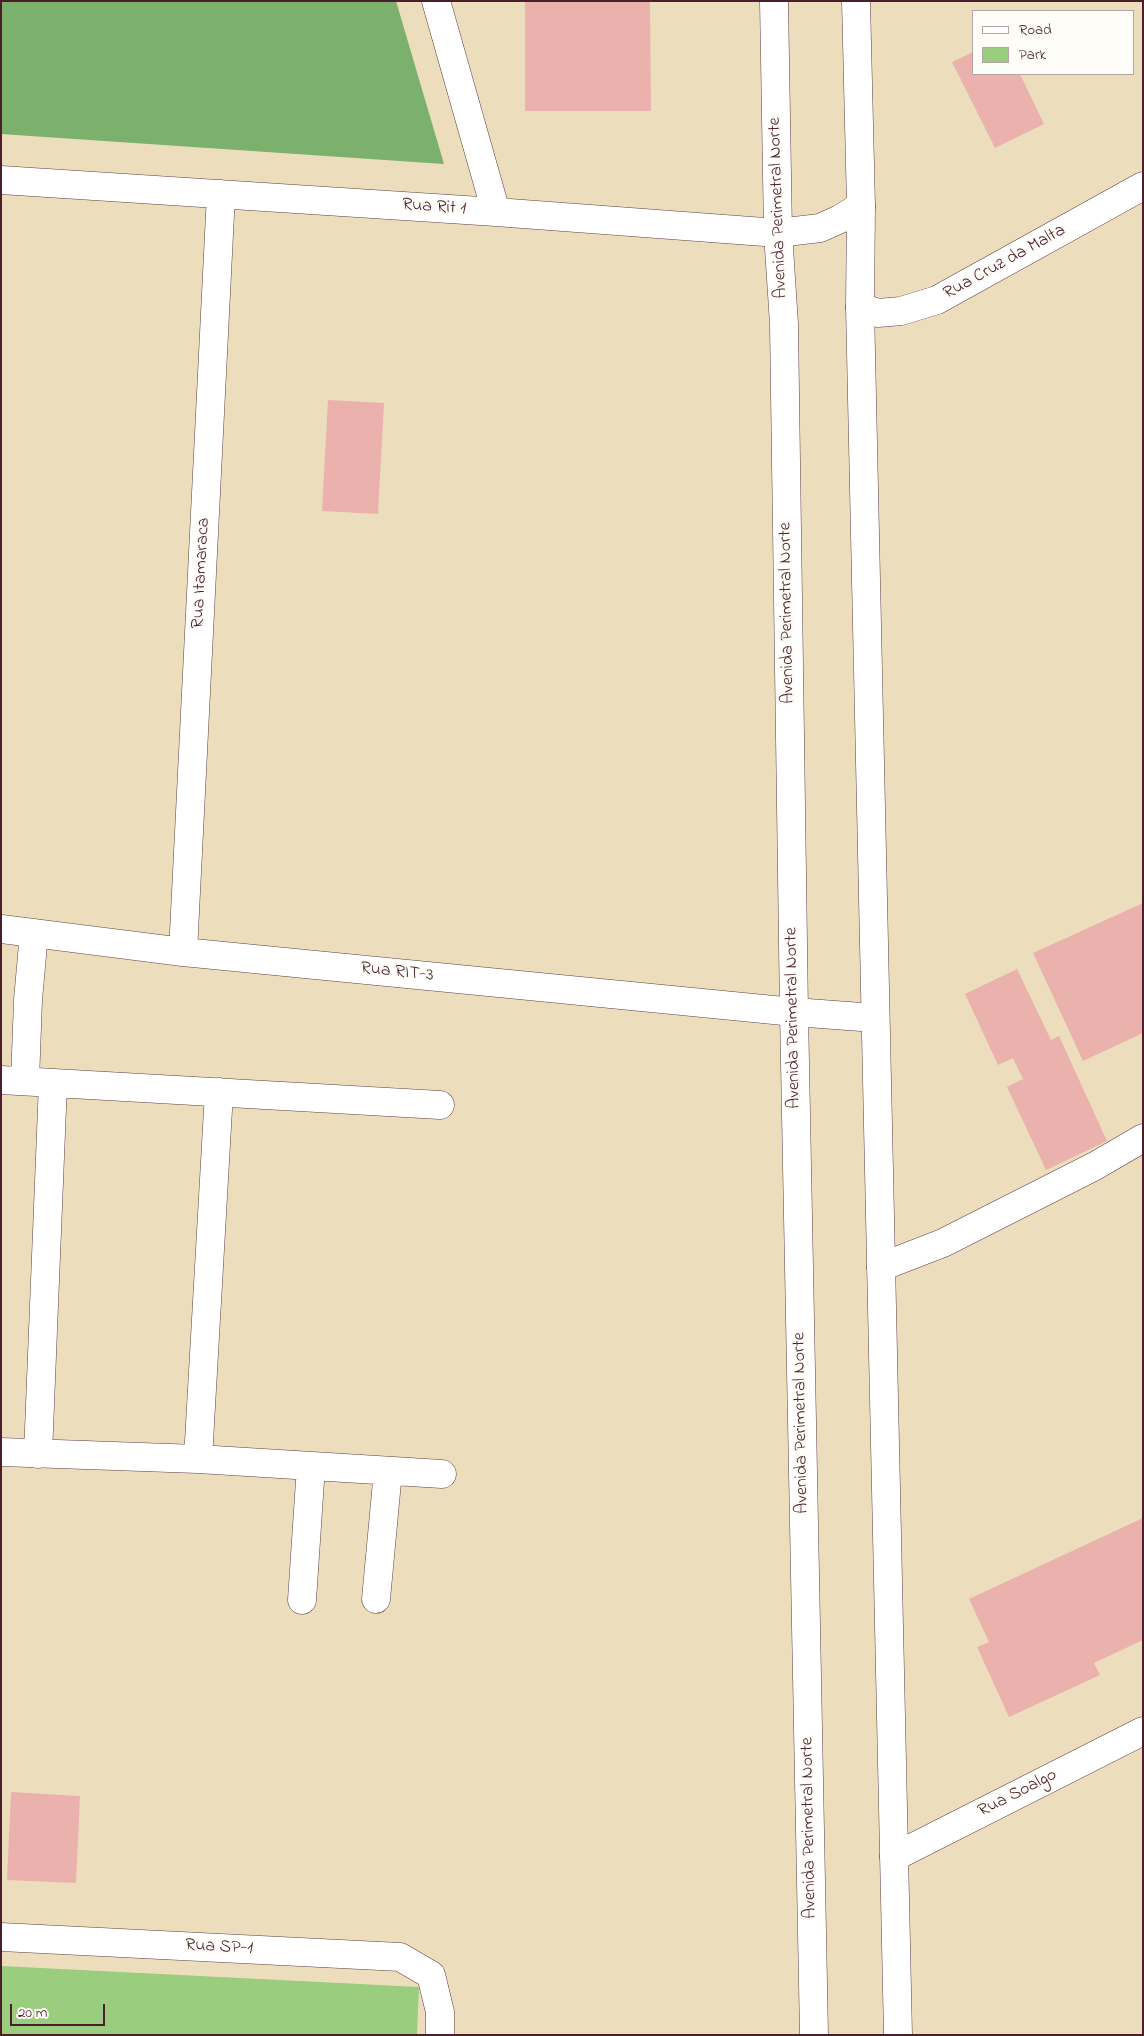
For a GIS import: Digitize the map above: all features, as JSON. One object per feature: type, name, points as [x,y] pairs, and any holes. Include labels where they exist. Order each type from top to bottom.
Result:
[{"type":"main road","points":[[436,1],[496,212]]},
{"type":"main road","name":"Avenida Perimetral Norte","points":[[774,1],[778,233],[784,324],[794,1012],[814,2035]]},
{"type":"main road","points":[[856,1],[860,307],[898,2035]]},
{"type":"main road","name":"Rua Rit 1","points":[[1,180],[496,212],[778,233],[820,228],[840,219],[860,206]]},
{"type":"main road","name":"Rua Cruz da Malta","points":[[860,307],[878,313],[902,311],[937,300],[1143,186]]},
{"type":"main road","name":"Rua Itamaraca","points":[[183,952],[221,194]]},
{"type":"main road","name":"Rua RIT-3","points":[[1,929],[183,952],[794,1012],[875,1018]]},
{"type":"main road","points":[[34,933],[28,1000],[13,1081],[440,1105]]},
{"type":"main road","points":[[38,1454],[53,1083]]},
{"type":"main road","points":[[198,1459],[219,1092]]},
{"type":"main road","points":[[881,1268],[943,1243],[1095,1166],[1143,1138]]},
{"type":"main road","points":[[1,1452],[198,1459],[442,1474]]},
{"type":"main road","points":[[302,1600],[312,1466]]},
{"type":"main road","points":[[376,1599],[388,1471]]},
{"type":"main road","name":"Rua Soalgo","points":[[894,1857],[1143,1731]]},
{"type":"main road","name":"Rua SP-1","points":[[1,1937],[400,1957],[431,1975],[440,2012],[440,2035]]},
{"type":"green space","points":[[1,1],[396,1],[444,164],[1,134]]},
{"type":"green space","points":[[1,1966],[419,1987],[417,2035],[1,2035]]},
{"type":"building","points":[[525,1],[650,1],[651,111],[525,111]]},
{"type":"building","points":[[972,52],[972,75],[1020,75],[1044,124],[995,148],[952,62]]},
{"type":"building","points":[[328,400],[384,403],[378,514],[322,511]]},
{"type":"building","points":[[1143,903],[1143,1033],[1083,1061],[1033,953]]},
{"type":"building","points":[[1017,969],[1051,1040],[1059,1036],[1107,1141],[1046,1170],[1007,1087],[1023,1079],[1013,1058],[998,1065],[965,994]]},
{"type":"building","points":[[1143,1518],[1143,1640],[1094,1663],[1100,1675],[1009,1717],[977,1647],[989,1642],[969,1599]]},
{"type":"building","points":[[11,1792],[80,1796],[76,1883],[7,1880]]}]
